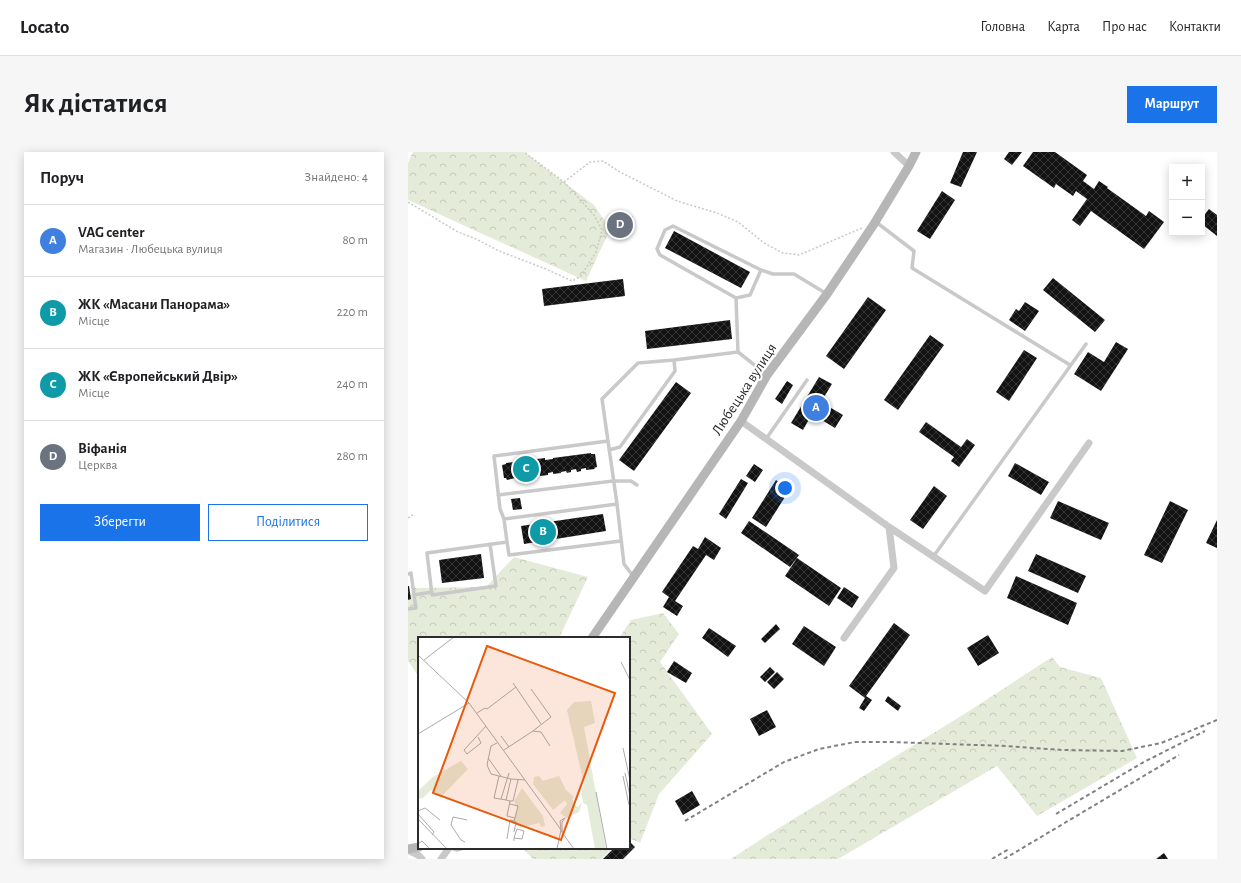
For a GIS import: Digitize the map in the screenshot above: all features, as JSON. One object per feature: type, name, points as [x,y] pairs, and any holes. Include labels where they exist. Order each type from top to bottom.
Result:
[{"type":"main road","name":"Любецька вулиця","points":[[593,637],[633,576],[741,421],[767,375],[827,294],[874,223],[916,152]]},
{"type":"main road","points":[[408,849],[418,847]]},
{"type":"street","points":[[894,152],[909,166]]},
{"type":"street","points":[[741,421],[889,527],[985,591],[1089,443]]},
{"type":"street","points":[[844,638],[894,568],[889,527]]},
{"type":"street","points":[[408,849],[422,859]]},
{"type":"street","points":[[441,859],[449,849]]},
{"type":"lane","points":[[874,223],[914,251],[912,268],[1070,365]]},
{"type":"lane","points":[[761,270],[750,295],[736,298],[660,255],[657,249],[665,230],[673,226],[761,270],[773,274],[794,274],[827,294]]},
{"type":"lane","points":[[736,298],[738,352]]},
{"type":"lane","points":[[933,557],[1086,344]]},
{"type":"lane","points":[[633,576],[624,564],[602,399],[638,363],[738,352],[767,375]]},
{"type":"lane","points":[[609,450],[620,447],[675,371],[674,360]]},
{"type":"lane","points":[[766,439],[808,380]]},
{"type":"lane","points":[[608,441],[494,456],[498,495],[500,509],[504,518],[506,542],[509,555],[621,541]]},
{"type":"lane","points":[[498,495],[613,481],[630,481],[637,485]]},
{"type":"lane","points":[[504,518],[617,504]]},
{"type":"lane","points":[[490,544],[496,586],[432,595],[427,553],[490,544],[506,542]]},
{"type":"lane","points":[[408,574],[411,573],[416,608],[408,609]]},
{"type":"lane","points":[[414,595],[432,592]]},
{"type":"path","points":[[408,202],[458,232],[476,239],[499,251],[546,269],[572,281],[581,276],[596,252],[602,230],[594,215],[564,182],[524,152]]},
{"type":"path","points":[[564,182],[590,162],[603,161],[620,172],[677,201],[716,213],[738,222],[764,243],[783,253],[799,255],[874,223]]},
{"type":"path","points":[[408,518],[414,514]]},
{"type":"green space","points":[[413,152],[524,152],[594,205],[611,230],[586,281],[408,200],[408,163]]},
{"type":"green space","points":[[514,557],[588,577],[559,637],[418,637],[418,676],[408,661],[408,599],[415,588],[486,587]]},
{"type":"green space","points":[[663,613],[679,634],[660,662],[712,734],[659,794],[640,843],[630,838],[630,637],[620,637],[631,620]]},
{"type":"green space","points":[[1052,657],[1060,667],[1101,678],[1137,758],[1037,816],[997,766],[838,859],[731,859],[966,713]]},
{"type":"green space","points":[[523,849],[612,849],[601,859],[533,859]]},
{"type":"building","points":[[963,152],[977,152],[961,187],[950,183]]},
{"type":"building","points":[[1009,152],[1022,152],[1012,165],[1004,159]]},
{"type":"building","points":[[1033,152],[1055,152],[1087,175],[1083,181],[1094,189],[1099,181],[1146,216],[1149,211],[1164,222],[1144,249],[1091,211],[1080,226],[1072,220],[1087,199],[1076,191],[1073,196],[1056,184],[1054,188],[1023,166]]},
{"type":"building","points":[[942,191],[955,200],[930,239],[917,231]]},
{"type":"building","points":[[1209,209],[1217,215],[1217,236],[1205,226],[1205,214]]},
{"type":"building","points":[[619,210],[633,217],[621,240],[608,233]]},
{"type":"building","points":[[674,231],[750,272],[741,288],[665,248]]},
{"type":"building","points":[[1053,278],[1105,320],[1095,332],[1043,290]]},
{"type":"building","points":[[623,279],[625,296],[544,306],[542,289]]},
{"type":"building","points":[[868,297],[886,310],[844,369],[826,356]]},
{"type":"building","points":[[1025,302],[1039,311],[1025,331],[1009,320],[1016,309],[1019,311]]},
{"type":"building","points":[[730,320],[732,339],[647,349],[645,331]]},
{"type":"building","points":[[930,335],[944,345],[898,410],[884,400]]},
{"type":"building","points":[[1116,342],[1128,349],[1101,391],[1074,374],[1088,352],[1104,362]]},
{"type":"building","points":[[1024,350],[1037,358],[1009,401],[996,392]]},
{"type":"building","points":[[819,377],[832,384],[821,402],[843,415],[835,428],[812,414],[803,430],[791,423]]},
{"type":"building","points":[[787,381],[793,385],[782,404],[775,399]]},
{"type":"building","points":[[676,382],[691,393],[634,471],[619,460]]},
{"type":"building","points":[[926,422],[961,447],[967,439],[975,445],[959,467],[951,461],[954,457],[919,432]]},
{"type":"building","points":[[591,453],[595,454],[597,467],[594,468],[595,469],[586,470],[586,468],[577,472],[576,469],[567,473],[566,471],[553,474],[553,472],[548,473],[548,475],[540,476],[539,474],[534,474],[535,476],[530,477],[530,475],[524,475],[525,478],[520,478],[520,476],[507,480],[504,478],[502,465],[506,463],[545,458],[545,460]]},
{"type":"building","points":[[1015,463],[1049,482],[1041,495],[1008,476]]},
{"type":"building","points":[[754,464],[763,470],[755,482],[746,476]]},
{"type":"building","points":[[741,479],[748,483],[726,519],[719,514]]},
{"type":"building","points":[[776,480],[790,489],[766,527],[752,518]]},
{"type":"building","points":[[934,486],[947,496],[923,529],[910,520]]},
{"type":"building","points":[[520,498],[522,509],[513,510],[511,499]]},
{"type":"building","points":[[1058,501],[1109,523],[1101,540],[1050,518]]},
{"type":"building","points":[[1170,501],[1188,510],[1162,563],[1144,555]]},
{"type":"building","points":[[603,514],[606,531],[524,544],[521,526]]},
{"type":"building","points":[[1217,520],[1217,548],[1206,543]]},
{"type":"building","points":[[749,521],[799,555],[790,567],[741,533]]},
{"type":"building","points":[[705,537],[721,548],[714,560],[706,555],[675,601],[683,606],[677,616],[663,607],[669,597],[662,592],[693,546],[698,549]]},
{"type":"building","points":[[481,554],[484,578],[442,583],[439,560]]},
{"type":"building","points":[[1036,554],[1086,576],[1078,593],[1028,571]]},
{"type":"building","points":[[797,558],[841,588],[829,606],[785,576]]},
{"type":"building","points":[[1016,576],[1077,603],[1068,625],[1007,598]]},
{"type":"building","points":[[408,586],[411,599],[408,600]]},
{"type":"building","points":[[844,587],[859,597],[852,608],[837,598]]},
{"type":"building","points":[[894,623],[910,635],[866,696],[872,700],[864,711],[859,708],[865,698],[849,686]]},
{"type":"building","points":[[776,624],[780,629],[765,643],[761,639]]},
{"type":"building","points":[[804,626],[836,647],[824,666],[792,644]]},
{"type":"building","points":[[709,628],[736,646],[728,657],[702,638]]},
{"type":"building","points":[[988,635],[999,653],[978,666],[967,648]]},
{"type":"building","points":[[674,661],[692,673],[686,683],[667,672]]},
{"type":"building","points":[[770,667],[775,672],[765,682],[760,677]]},
{"type":"building","points":[[777,672],[784,679],[774,689],[767,682]]},
{"type":"building","points":[[888,696],[901,706],[898,711],[885,701]]},
{"type":"building","points":[[767,710],[776,727],[759,736],[750,719]]},
{"type":"building","points":[[692,791],[700,805],[683,815],[675,801]]},
{"type":"building","points":[[630,842],[635,847],[623,859],[603,859],[613,849],[630,849]]},
{"type":"building","points":[[1164,853],[1168,859],[1156,859]]},
{"type":"railway","points":[[685,821],[784,762],[819,749],[855,742],[891,742],[1006,746],[1063,750],[1122,751],[1161,743],[1217,720]]},
{"type":"railway","points":[[1056,814],[1142,763],[1205,731]]},
{"type":"railway","points":[[1004,859],[1179,755]]},
{"type":"railway","points":[[992,859],[1009,849]]},
{"type":"place","name":"Віфанія","points":[[620,225]]},
{"type":"place","name":"VAG center","points":[[816,408]]},
{"type":"place","name":"ЖК «Європейський Двір»","points":[[526,469]]},
{"type":"place","name":"ЖК «Масани Панорама»","points":[[543,532]]}]
